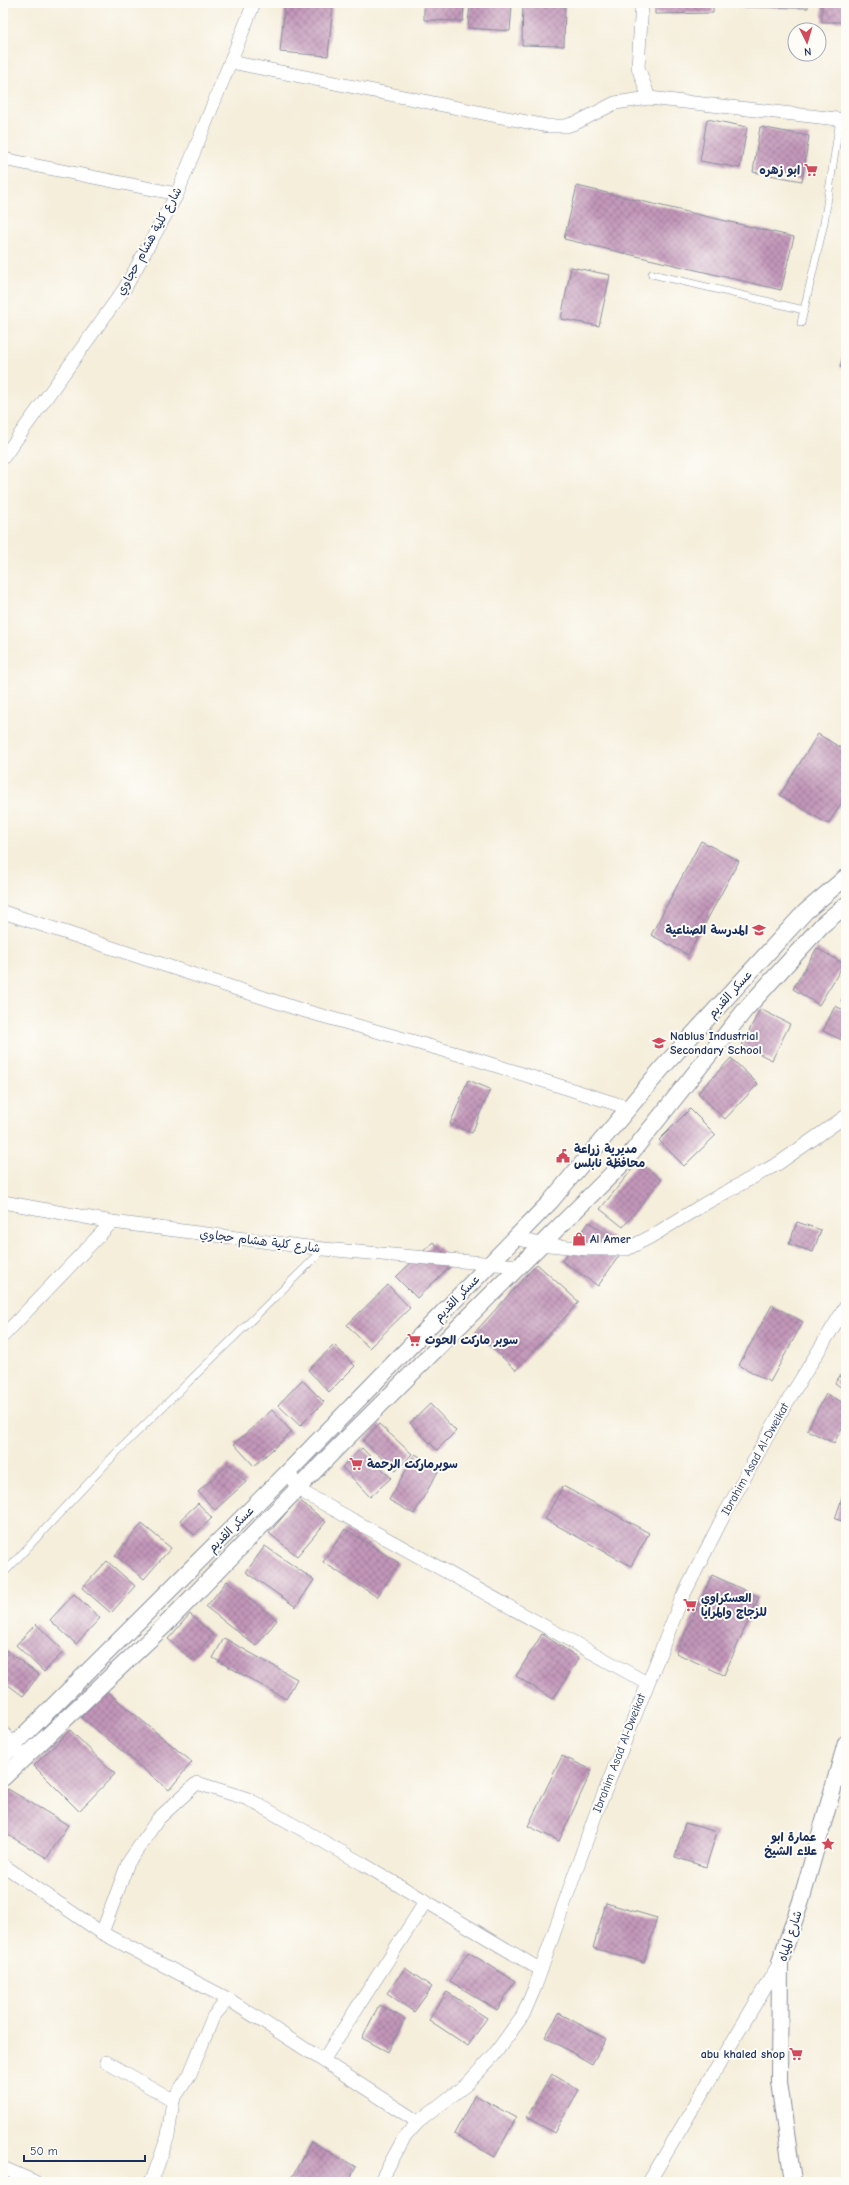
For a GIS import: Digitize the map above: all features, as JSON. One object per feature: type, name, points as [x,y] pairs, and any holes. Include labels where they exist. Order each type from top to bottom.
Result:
[{"type":"street","name":"شارع كلية هشام حجاوي","points":[[3,458],[125,288],[177,194],[254,3]]},
{"type":"street","points":[[642,3],[638,67],[649,98]]},
{"type":"street","points":[[231,62],[547,126],[566,126],[578,122],[615,103],[649,98],[843,119]]},
{"type":"street","points":[[3,159],[177,194]]},
{"type":"street","name":"عسكر القديم","points":[[8,1751],[289,1471],[550,1202],[663,1067],[805,912],[846,877]]},
{"type":"street","name":"عسكر القديم","points":[[3,1778],[164,1625],[518,1266],[624,1162],[745,1010],[822,925],[846,905]]},
{"type":"street","points":[[3,912],[298,1008],[474,1059],[629,1108]]},
{"type":"street","points":[[515,1238],[540,1244],[587,1249],[626,1249],[652,1236],[706,1203],[779,1163],[846,1116]]},
{"type":"street","name":"شارع كلية هشام حجاوي","points":[[3,1202],[112,1222],[324,1249],[518,1266]]},
{"type":"street","points":[[3,1336],[112,1222]]},
{"type":"street","name":"Ibrahim Asad Al-Dweikat","points":[[380,2182],[404,2138],[418,2122],[467,2084],[494,2055],[523,2015],[541,1970],[595,1816],[682,1598],[723,1517],[778,1417],[846,1306]]},
{"type":"street","points":[[289,1471],[297,1489],[647,1683]]},
{"type":"street","points":[[3,1732],[8,1751],[24,1758]]},
{"type":"street","name":"شارع المياه","points":[[793,2182],[779,2082],[780,1962],[801,1901],[846,1743]]},
{"type":"street","points":[[102,1933],[128,1863],[158,1819],[197,1783],[248,1799],[426,1901],[541,1970]]},
{"type":"street","points":[[3,1865],[102,1933],[228,1999],[418,2122]]},
{"type":"street","points":[[324,2060],[426,1901]]},
{"type":"street","points":[[649,2182],[780,1962]]},
{"type":"street","points":[[150,2182],[154,2178],[168,2136],[173,2100],[190,2074],[213,2017],[228,1999]]},
{"type":"street","points":[[106,2062],[173,2100]]},
{"type":"street","points":[[3,2168],[35,2182]]},
{"type":"lane","points":[[801,323],[824,223],[843,119]]},
{"type":"lane","points":[[652,274],[804,310]]},
{"type":"lane","points":[[3,1574],[117,1452],[324,1249]]},
{"type":"building","points":[[285,3],[333,3],[328,56],[280,52]]},
{"type":"building","points":[[424,3],[464,3],[463,21],[424,20]]},
{"type":"building","points":[[470,3],[512,3],[510,31],[468,28]]},
{"type":"building","points":[[523,3],[565,3],[564,46],[522,45]]},
{"type":"building","points":[[636,3],[636,6],[580,4]]},
{"type":"building","points":[[655,3],[713,3],[713,13],[655,14]]},
{"type":"building","points":[[739,3],[808,3],[808,8],[739,7]]},
{"type":"building","points":[[822,3],[846,3],[846,22],[822,22]]},
{"type":"building","points":[[707,119],[747,127],[740,168],[700,161]]},
{"type":"building","points":[[760,127],[809,136],[802,181],[753,172]]},
{"type":"building","points":[[577,186],[794,237],[781,290],[564,239]]},
{"type":"building","points":[[571,267],[610,275],[599,326],[561,319]]},
{"type":"building","points":[[846,346],[846,369],[840,367]]},
{"type":"building","points":[[818,734],[846,751],[846,796],[828,824],[780,795]]},
{"type":"building","points":[[701,841],[739,861],[688,955],[651,935]]},
{"type":"building","points":[[817,948],[844,964],[819,1005],[793,989]]},
{"type":"building","points":[[846,991],[846,1003],[841,1001]]},
{"type":"building","points":[[835,1006],[846,1011],[846,1042],[823,1031]]},
{"type":"building","points":[[760,1009],[790,1024],[772,1060],[742,1045]]},
{"type":"building","points":[[731,1058],[758,1084],[725,1119],[698,1093]]},
{"type":"building","points":[[468,1080],[490,1089],[472,1133],[450,1124]]},
{"type":"building","points":[[690,1109],[716,1135],[684,1166],[659,1140]]},
{"type":"building","points":[[639,1161],[661,1180],[623,1227],[600,1209]]},
{"type":"building","points":[[589,1222],[625,1247],[598,1286],[562,1261]]},
{"type":"building","points":[[797,1222],[821,1230],[813,1252],[789,1244]]},
{"type":"building","points":[[433,1242],[454,1263],[417,1298],[396,1277]]},
{"type":"building","points":[[537,1264],[579,1302],[516,1370],[475,1332]]},
{"type":"building","points":[[388,1285],[410,1308],[369,1348],[347,1325]]},
{"type":"building","points":[[772,1305],[803,1322],[770,1382],[739,1365]]},
{"type":"building","points":[[334,1345],[355,1366],[329,1392],[308,1370]]},
{"type":"building","points":[[846,1367],[846,1391],[835,1383]]},
{"type":"building","points":[[302,1380],[324,1402],[300,1426],[278,1405]]},
{"type":"building","points":[[826,1394],[846,1404],[846,1420],[834,1443],[807,1430]]},
{"type":"building","points":[[430,1404],[456,1431],[437,1450],[410,1423]]},
{"type":"building","points":[[272,1410],[292,1432],[254,1466],[234,1444]]},
{"type":"building","points":[[379,1424],[412,1454],[396,1471],[363,1441]]},
{"type":"building","points":[[362,1448],[391,1478],[370,1497],[342,1467]]},
{"type":"building","points":[[415,1454],[440,1468],[414,1514],[389,1500]]},
{"type":"building","points":[[229,1464],[246,1482],[215,1510],[198,1492]]},
{"type":"building","points":[[563,1486],[649,1533],[631,1566],[545,1519]]},
{"type":"building","points":[[846,1486],[846,1522],[835,1519]]},
{"type":"building","points":[[298,1499],[326,1522],[297,1556],[269,1533]]},
{"type":"building","points":[[198,1503],[212,1518],[194,1535],[180,1520]]},
{"type":"building","points":[[142,1524],[171,1548],[144,1579],[115,1555]]},
{"type":"building","points":[[345,1529],[399,1563],[377,1597],[323,1562]]},
{"type":"building","points":[[265,1546],[314,1580],[296,1607],[246,1572]]},
{"type":"building","points":[[107,1561],[135,1586],[111,1613],[82,1588]]},
{"type":"building","points":[[712,1575],[759,1597],[724,1675],[676,1653]]},
{"type":"building","points":[[227,1581],[277,1620],[256,1646],[206,1607]]},
{"type":"building","points":[[74,1594],[100,1618],[76,1644],[50,1620]]},
{"type":"building","points":[[190,1614],[213,1635],[192,1660],[168,1639]]},
{"type":"building","points":[[36,1624],[64,1651],[44,1672],[16,1645]]},
{"type":"building","points":[[542,1634],[579,1658],[553,1699],[516,1676]]},
{"type":"building","points":[[224,1638],[297,1679],[286,1699],[213,1658]]},
{"type":"building","points":[[6,1650],[39,1675],[23,1696],[3,1681],[3,1655]]},
{"type":"building","points":[[104,1689],[192,1762],[169,1790],[81,1717]]},
{"type":"building","points":[[70,1730],[115,1774],[79,1811],[34,1766]]},
{"type":"building","points":[[562,1756],[592,1770],[559,1841],[528,1826]]},
{"type":"building","points":[[8,1789],[68,1825],[47,1858],[3,1832],[3,1796]]},
{"type":"building","points":[[685,1823],[717,1832],[706,1867],[675,1857]]},
{"type":"building","points":[[606,1903],[657,1918],[644,1962],[593,1948]]},
{"type":"building","points":[[468,1952],[515,1981],[497,2010],[450,1981]]},
{"type":"building","points":[[405,1968],[432,1987],[414,2012],[387,1993]]},
{"type":"building","points":[[447,1992],[487,2018],[468,2046],[429,2020]]},
{"type":"building","points":[[379,2005],[405,2019],[388,2052],[362,2038]]},
{"type":"building","points":[[559,2013],[606,2039],[592,2064],[545,2037]]},
{"type":"building","points":[[552,2074],[579,2090],[554,2133],[527,2117]]},
{"type":"building","points":[[475,2095],[516,2118],[495,2157],[454,2134]]},
{"type":"building","points":[[311,2142],[356,2167],[348,2182],[289,2182]]},
{"type":"place","name":"ابو زهره","points":[[811,170]]},
{"type":"place","name":"المدرسة الصناعية","points":[[759,930]]},
{"type":"place","name":"Nablus Industrial Secondary School","points":[[659,1043]]},
{"type":"place","name":"مديرية زراعة محافظة نابلس","points":[[563,1156]]},
{"type":"place","name":"Al Amer","points":[[579,1239]]},
{"type":"place","name":"سوبر ماركت الحوت","points":[[414,1340]]},
{"type":"place","name":"سوبرماركت الرحمة","points":[[356,1464]]},
{"type":"place","name":"العسكراوي للزجاج والمرايا","points":[[690,1605]]},
{"type":"place","name":"عمارة ابو علاء الشيخ","points":[[828,1844]]},
{"type":"place","name":"abu khaled shop","points":[[796,2054]]}]
